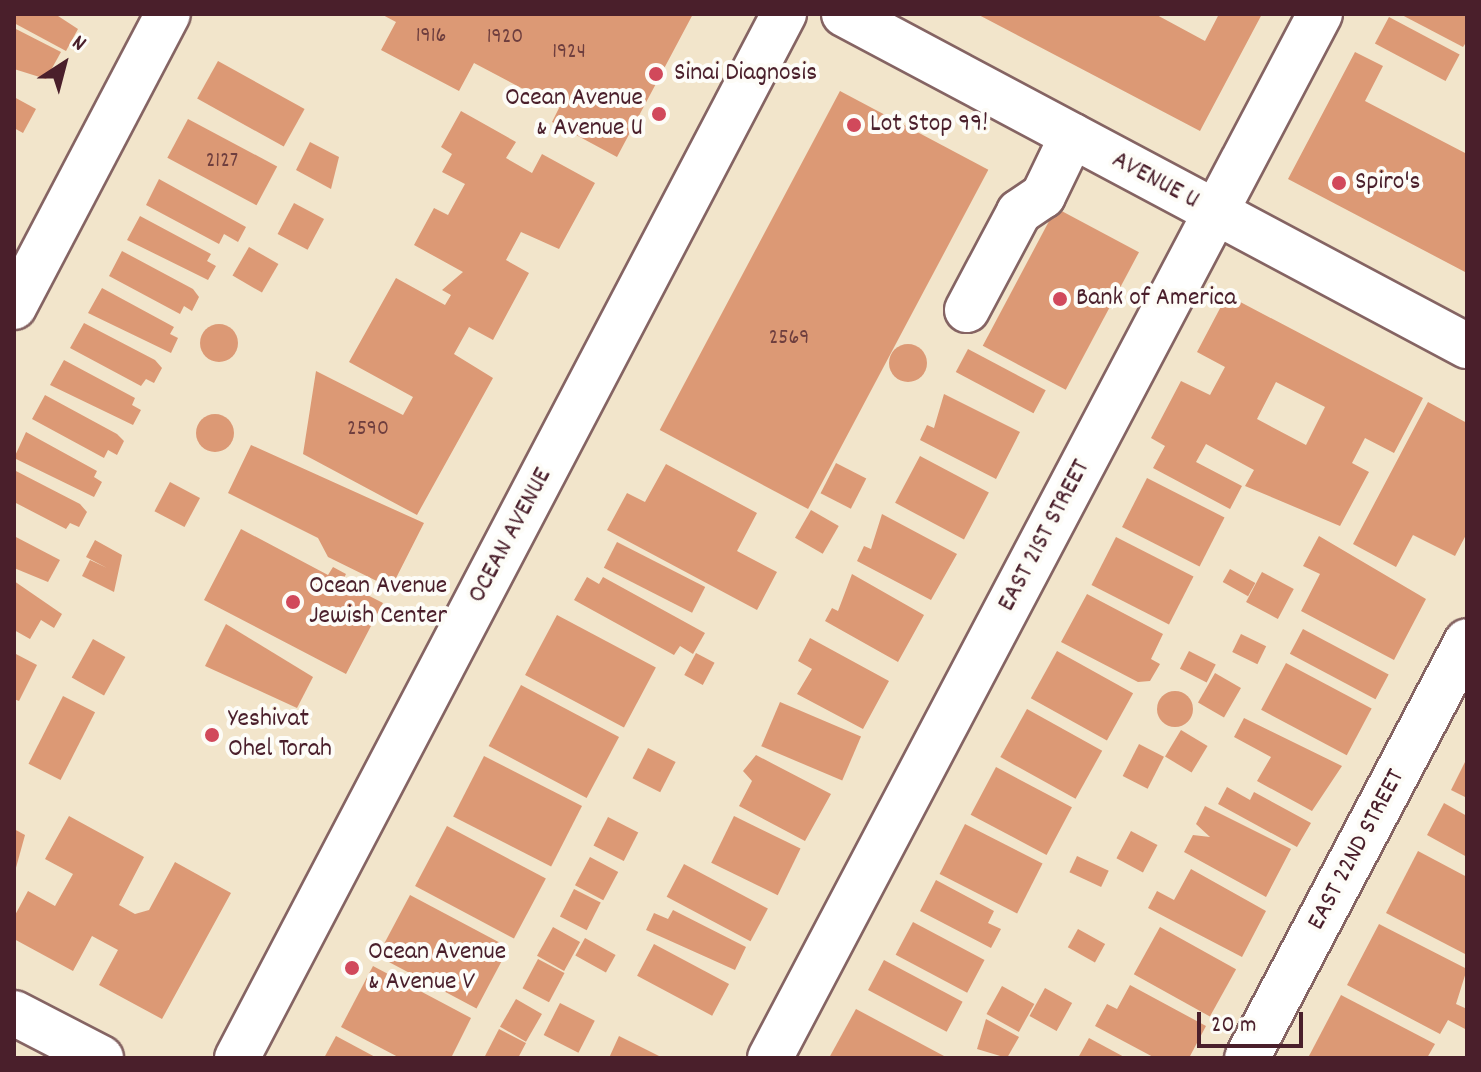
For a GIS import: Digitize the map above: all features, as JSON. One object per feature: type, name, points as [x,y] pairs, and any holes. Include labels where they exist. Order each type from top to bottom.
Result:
[{"type":"street","points":[[14,307],[168,14]]},
{"type":"street","name":"OCEAN AVENUE","points":[[237,1058],[784,14]]},
{"type":"street","name":"AVENUE U","points":[[844,14],[1467,346]]},
{"type":"street","name":"EAST 21ST STREET","points":[[770,1058],[1320,14]]},
{"type":"street","points":[[967,310],[1019,212],[1043,196],[1072,136]]},
{"type":"street","name":"EAST 22ND STREET","points":[[1247,1058],[1467,641]]},
{"type":"street","points":[[14,1013],[101,1058]]},
{"type":"building","points":[[14,14],[55,14],[78,29],[66,51],[14,23]]},
{"type":"building","points":[[381,14],[693,14],[617,157],[552,122],[559,108],[474,63],[459,91],[381,50],[396,22]]},
{"type":"building","points":[[977,14],[1155,14],[1205,41],[1219,14],[1262,14],[1200,131]]},
{"type":"building","points":[[1400,14],[1467,14],[1467,41],[1463,47]]},
{"type":"building","points":[[1389,17],[1460,55],[1446,81],[1375,43]]},
{"type":"building","points":[[14,28],[61,52],[46,79],[14,69]]},
{"type":"building","points":[[1355,52],[1383,66],[1365,101],[1467,154],[1467,273],[1288,179]]},
{"type":"building","points":[[218,61],[305,109],[284,147],[197,99]]},
{"type":"building","points":[[840,91],[988,170],[808,509],[660,430]]},
{"type":"building","points":[[14,97],[36,109],[23,133],[14,128]]},
{"type":"building","points":[[461,111],[516,142],[506,158],[532,173],[542,154],[595,183],[559,249],[521,232],[506,260],[529,273],[493,340],[469,327],[454,354],[493,378],[417,515],[303,454],[316,371],[403,415],[413,397],[349,362],[396,278],[445,305],[451,295],[442,290],[463,272],[414,245],[434,208],[448,215],[465,184],[442,172],[452,154],[441,147]]},
{"type":"building","points":[[188,119],[277,166],[257,205],[167,158]]},
{"type":"building","points":[[310,142],[339,157],[331,189],[296,170]]},
{"type":"building","points":[[159,179],[246,227],[238,242],[224,234],[219,244],[146,205]]},
{"type":"building","points":[[294,203],[324,219],[308,250],[278,234]]},
{"type":"building","name":"Bank of America","points":[[1056,208],[1139,252],[1066,390],[983,346]]},
{"type":"building","points":[[140,216],[211,254],[207,261],[216,266],[208,280],[127,240]]},
{"type":"building","points":[[249,247],[278,264],[262,293],[233,276]]},
{"type":"building","points":[[122,251],[193,289],[199,297],[192,311],[184,306],[180,314],[109,276]]},
{"type":"building","points":[[102,288],[174,327],[170,334],[178,338],[171,353],[88,313]]},
{"type":"building","points":[[1227,295],[1423,398],[1394,453],[1365,438],[1352,463],[1369,472],[1340,526],[1245,486],[1254,470],[1206,444],[1196,462],[1242,486],[1230,509],[1153,468],[1165,446],[1151,438],[1181,381],[1210,395],[1225,367],[1197,352]],"holes":[[[1276,382],[1325,407],[1306,445],[1257,419]]]},
{"type":"building","points":[[84,323],[155,360],[162,368],[154,383],[146,379],[141,386],[70,348]]},
{"type":"building","points":[[219,324],[232,330],[238,343],[232,356],[219,362],[206,356],[200,343],[206,330]]},
{"type":"building","points":[[908,344],[921,350],[927,363],[921,376],[908,382],[895,376],[889,363],[895,350]]},
{"type":"building","points":[[968,349],[1046,390],[1033,413],[956,372]]},
{"type":"building","points":[[64,360],[135,398],[132,405],[141,410],[133,425],[50,385]]},
{"type":"building","points":[[944,394],[1020,432],[996,479],[920,440],[927,425],[934,428]]},
{"type":"building","points":[[45,395],[117,434],[124,441],[117,455],[108,450],[104,458],[32,419]]},
{"type":"building","points":[[1428,402],[1467,423],[1467,533],[1455,556],[1413,535],[1396,567],[1353,544]]},
{"type":"building","points":[[215,414],[229,419],[234,433],[229,447],[215,452],[201,447],[196,433],[201,419]]},
{"type":"building","points":[[26,432],[97,471],[94,477],[102,482],[94,497],[14,458]]},
{"type":"building","points":[[251,445],[424,523],[391,588],[328,557],[318,538],[228,493]]},
{"type":"building","points":[[920,456],[989,493],[964,539],[895,503]]},
{"type":"building","points":[[836,463],[866,478],[851,509],[821,493]]},
{"type":"building","points":[[666,464],[757,513],[737,551],[777,572],[757,610],[607,530],[627,493],[645,502]]},
{"type":"building","points":[[14,470],[80,504],[87,512],[79,527],[70,523],[66,529],[14,502]]},
{"type":"building","points":[[1147,478],[1225,517],[1200,567],[1122,527]]},
{"type":"building","points":[[170,482],[200,498],[185,527],[155,511]]},
{"type":"building","points":[[811,510],[839,526],[823,554],[795,538]]},
{"type":"building","points":[[882,514],[957,554],[931,600],[857,561],[864,546],[871,549]]},
{"type":"building","name":"Ocean Avenue Jewish Center","points":[[241,529],[328,575],[333,567],[346,574],[342,582],[383,603],[346,674],[204,600]]},
{"type":"building","points":[[14,536],[60,560],[48,582],[14,568]]},
{"type":"building","points":[[1319,536],[1426,599],[1394,660],[1301,611],[1320,574],[1303,566]]},
{"type":"building","points":[[1116,537],[1194,576],[1169,625],[1091,585]]},
{"type":"building","points":[[95,540],[122,555],[114,592],[82,576],[90,560],[107,568],[86,557]]},
{"type":"building","points":[[617,542],[705,587],[692,613],[604,568]]},
{"type":"building","points":[[1230,569],[1255,583],[1248,596],[1223,582]]},
{"type":"building","points":[[1262,572],[1294,589],[1278,619],[1246,602]]},
{"type":"building","points":[[852,574],[924,615],[898,662],[825,621],[832,608],[838,611]]},
{"type":"building","points":[[587,577],[599,584],[603,577],[705,633],[693,654],[680,646],[674,655],[574,600]]},
{"type":"building","points":[[14,581],[62,614],[54,628],[41,620],[30,639],[14,630]]},
{"type":"building","points":[[1087,594],[1163,634],[1151,659],[1160,664],[1150,681],[1138,682],[1061,642]]},
{"type":"building","points":[[557,615],[656,668],[624,728],[525,675]]},
{"type":"building","points":[[226,624],[313,677],[297,708],[205,666]]},
{"type":"building","points":[[1303,629],[1389,675],[1376,699],[1290,654]]},
{"type":"building","points":[[1241,634],[1266,646],[1257,664],[1232,652]]},
{"type":"building","points":[[810,638],[889,681],[863,729],[797,694],[812,669],[798,661]]},
{"type":"building","points":[[93,639],[125,657],[104,695],[72,677]]},
{"type":"building","points":[[1057,651],[1133,693],[1107,740],[1031,698]]},
{"type":"building","points":[[1189,651],[1216,665],[1207,682],[1180,669]]},
{"type":"building","points":[[14,653],[37,665],[19,701],[14,699]]},
{"type":"building","points":[[696,653],[715,663],[703,685],[684,675]]},
{"type":"building","points":[[1286,663],[1372,709],[1347,755],[1261,710]]},
{"type":"building","points":[[1215,673],[1241,688],[1224,717],[1198,702]]},
{"type":"building","points":[[521,685],[619,737],[587,798],[489,746]]},
{"type":"building","points":[[1175,691],[1187,697],[1193,709],[1187,721],[1175,727],[1163,721],[1157,709],[1163,697]]},
{"type":"building","points":[[63,696],[95,712],[61,780],[28,764]]},
{"type":"building","points":[[780,702],[861,736],[842,781],[761,746]]},
{"type":"building","points":[[1027,709],[1102,751],[1076,799],[1000,757]]},
{"type":"building","points":[[1244,718],[1342,766],[1312,811],[1257,781],[1271,757],[1234,737]]},
{"type":"building","points":[[1181,730],[1208,746],[1192,773],[1165,757]]},
{"type":"building","points":[[1139,744],[1164,757],[1148,789],[1123,776]]},
{"type":"building","points":[[648,748],[676,762],[660,792],[633,778]]},
{"type":"building","points":[[756,755],[831,794],[805,841],[739,806],[752,781],[743,771]]},
{"type":"building","points":[[484,756],[582,806],[551,867],[453,817]]},
{"type":"building","points":[[1467,758],[1467,798],[1451,790]]},
{"type":"building","points":[[996,767],[1072,807],[1047,855],[971,815]]},
{"type":"building","points":[[1227,787],[1250,800],[1254,792],[1311,823],[1297,847],[1218,804]]},
{"type":"building","points":[[1444,803],[1467,816],[1467,857],[1427,835]]},
{"type":"building","points":[[1205,806],[1291,849],[1266,897],[1184,852],[1193,835],[1210,837],[1196,824]]},
{"type":"building","points":[[69,816],[144,857],[119,905],[135,914],[149,910],[175,862],[231,893],[162,1019],[99,985],[118,950],[92,936],[73,971],[14,939],[14,917],[28,891],[55,906],[73,874],[45,859]]},
{"type":"building","points":[[734,816],[801,848],[778,895],[711,863]]},
{"type":"building","points":[[608,817],[638,832],[624,861],[593,846]]},
{"type":"building","points":[[965,824],[1043,863],[1017,913],[940,874]]},
{"type":"building","points":[[447,826],[546,879],[514,939],[415,886]]},
{"type":"building","points":[[14,829],[25,835],[14,875]]},
{"type":"building","points":[[1131,831],[1157,845],[1143,872],[1116,858]]},
{"type":"building","points":[[1418,851],[1467,877],[1467,955],[1386,913]]},
{"type":"building","points":[[1077,856],[1109,871],[1101,887],[1069,872]]},
{"type":"building","points":[[590,857],[618,872],[603,900],[575,885]]},
{"type":"building","points":[[684,864],[768,909],[751,941],[667,897]]},
{"type":"building","points":[[1191,869],[1266,911],[1242,957],[1148,908],[1157,891],[1174,900]]},
{"type":"building","points":[[936,880],[994,911],[988,923],[1001,929],[991,948],[920,911]]},
{"type":"building","points":[[574,889],[601,903],[587,930],[560,917]]},
{"type":"building","points":[[410,895],[509,948],[476,1009],[378,956]]},
{"type":"building","points":[[673,910],[746,947],[735,970],[646,930],[654,913],[668,919]]},
{"type":"building","points":[[913,922],[985,960],[967,993],[896,955]]},
{"type":"building","points":[[1379,924],[1467,969],[1456,1004],[1467,1009],[1467,1030],[1448,1020],[1440,1034],[1347,985]]},
{"type":"building","points":[[553,927],[580,942],[564,971],[537,956]]},
{"type":"building","points":[[1160,927],[1236,969],[1210,1016],[1134,974]]},
{"type":"building","points":[[1078,929],[1105,944],[1095,962],[1068,947]]},
{"type":"building","points":[[585,938],[616,955],[606,972],[575,955]]},
{"type":"building","points":[[654,944],[729,984],[712,1016],[637,976]]},
{"type":"building","points":[[538,959],[564,973],[549,1002],[523,988]]},
{"type":"building","points":[[884,960],[963,1002],[947,1032],[868,990]]},
{"type":"building","points":[[373,966],[471,1018],[451,1058],[400,1058],[341,1027]]},
{"type":"building","points":[[1130,985],[1206,1026],[1189,1058],[1155,1058],[1095,1026],[1107,1004],[1117,1009]]},
{"type":"building","points":[[1002,986],[1034,1004],[1019,1032],[986,1014]]},
{"type":"building","points":[[1045,988],[1072,1003],[1057,1031],[1029,1016]]},
{"type":"building","points":[[1341,995],[1435,1044],[1427,1058],[1309,1056]]},
{"type":"building","points":[[516,999],[542,1014],[526,1042],[500,1027]]},
{"type":"building","points":[[560,1003],[595,1021],[578,1053],[544,1035]]},
{"type":"building","points":[[856,1009],[944,1056],[943,1058],[829,1058]]},
{"type":"building","points":[[986,1019],[1019,1037],[1007,1058],[977,1049]]},
{"type":"building","points":[[499,1029],[526,1043],[518,1058],[484,1058]]},
{"type":"building","points":[[336,1036],[377,1058],[324,1058]]},
{"type":"building","points":[[619,1036],[663,1058],[609,1058]]},
{"type":"building","points":[[1089,1038],[1126,1058],[1078,1058]]},
{"type":"place","name":"Sinai Diagnosis","points":[[656,74]]},
{"type":"place","name":"Ocean Avenue & Avenue U","points":[[659,114]]},
{"type":"place","name":"Lot Stop 99!","points":[[854,125]]},
{"type":"place","name":"Spiro's","points":[[1339,183]]},
{"type":"place","name":"Bank of America","points":[[1060,299]]},
{"type":"place","name":"Ocean Avenue Jewish Center","points":[[293,602]]},
{"type":"place","name":"Yeshivat Ohel Torah","points":[[212,735]]},
{"type":"place","name":"Ocean Avenue & Avenue V","points":[[352,968]]}]
